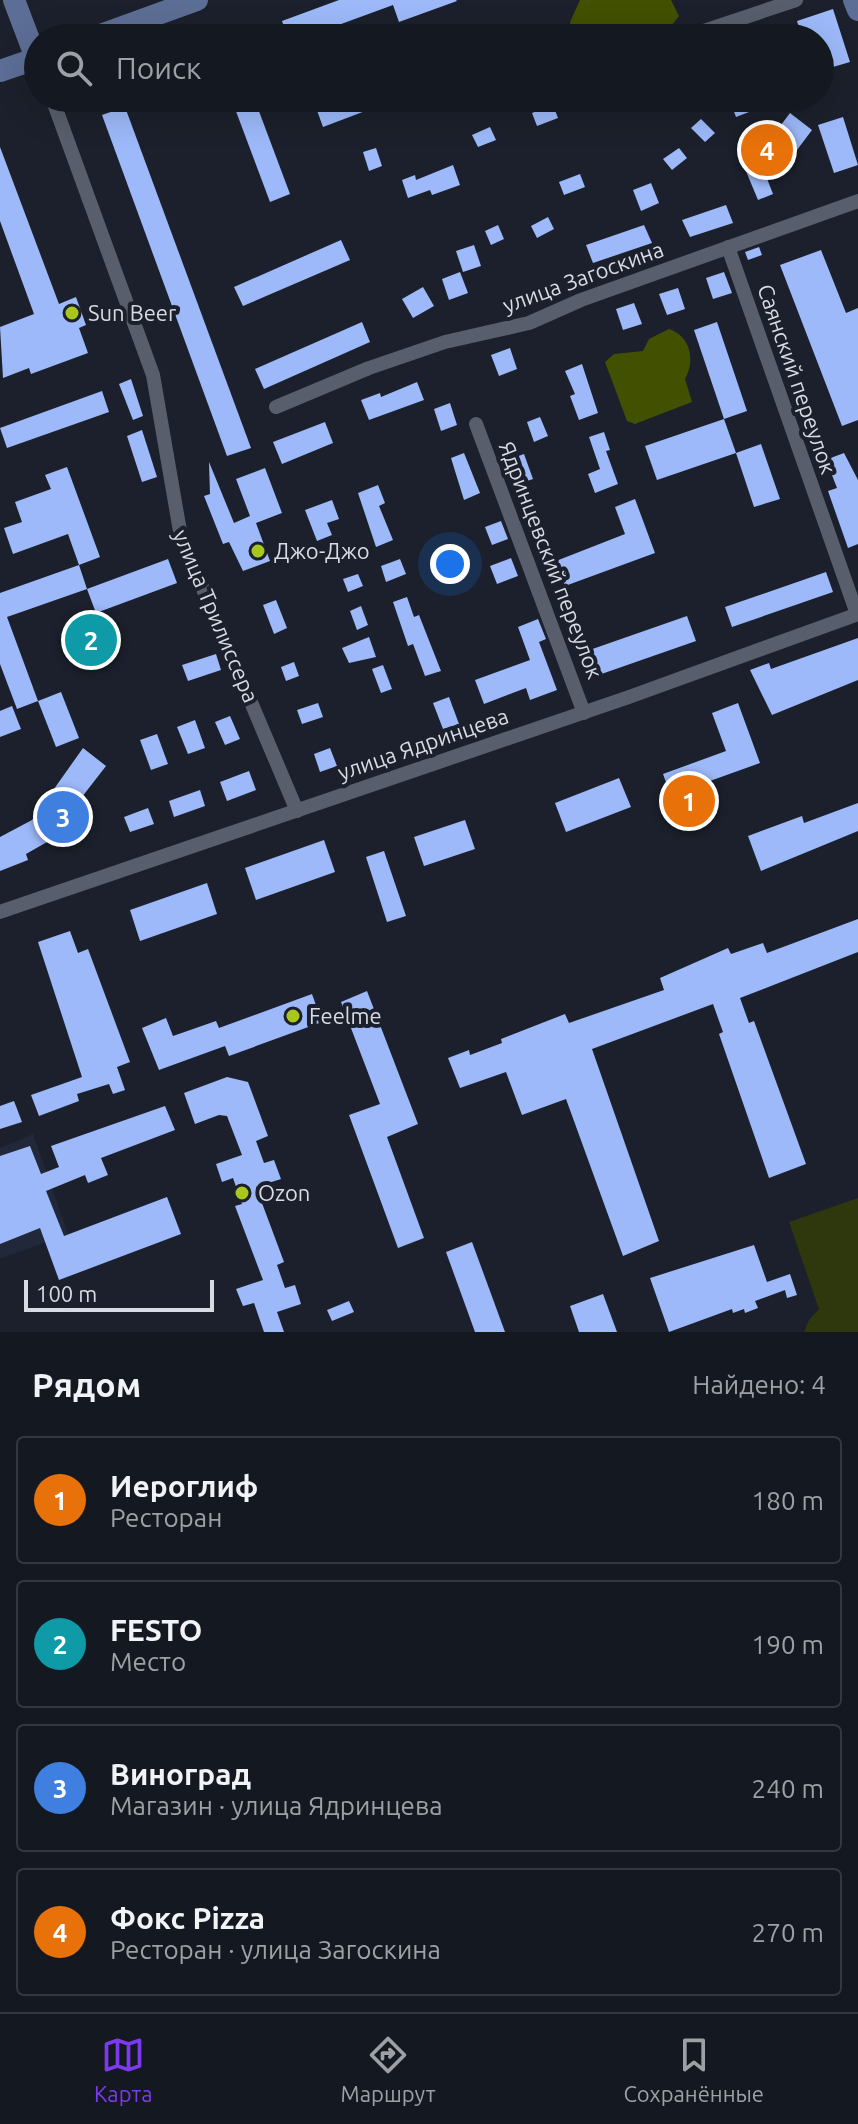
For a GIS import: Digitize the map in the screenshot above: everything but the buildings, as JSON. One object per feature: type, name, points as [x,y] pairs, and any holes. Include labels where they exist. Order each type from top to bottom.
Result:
[{"type":"street","points":[[14,0],[24,26]]},
{"type":"street","points":[[131,24],[197,0]]},
{"type":"street","points":[[725,24],[796,0]]},
{"type":"street","points":[[854,0],[858,10]]},
{"type":"street","points":[[0,71],[24,63]]},
{"type":"street","name":"улица Трилиссера","points":[[57,112],[153,375],[181,537],[297,811]]},
{"type":"street","name":"улица Загоскина","points":[[276,407],[369,368],[445,342],[529,323],[581,300],[858,201]]},
{"type":"street","name":"Саянский переулок","points":[[728,247],[858,614]]},
{"type":"street","name":"Ядринцевский переулок","points":[[476,424],[584,713]]},
{"type":"street","name":"улица Ядринцева","points":[[0,912],[584,713],[858,614]]},
{"type":"shaded area","points":[[33,1134],[68,1234],[0,1259],[0,1148]]},
{"type":"green space","points":[[580,0],[671,0],[679,16],[673,24],[570,22]]},
{"type":"green space","points":[[669,329],[682,337],[689,350],[690,364],[685,379],[692,402],[635,424],[627,421],[605,362],[614,354],[643,351],[649,339]]},
{"type":"green space","points":[[858,1198],[858,1332],[804,1332],[819,1309],[789,1222]]},
{"type":"place","name":"Фокс Pizza","points":[[767,150]]},
{"type":"place","name":"Sun Beer","points":[[72,313]]},
{"type":"place","name":"Джо-Джо","points":[[258,551]]},
{"type":"place","name":"FESTO","points":[[91,640]]},
{"type":"place","name":"Иероглиф","points":[[689,801]]},
{"type":"place","name":"Виноград","points":[[63,817]]},
{"type":"place","name":"Feelme","points":[[293,1016]]},
{"type":"place","name":"Ozon","points":[[242,1193]]}]
